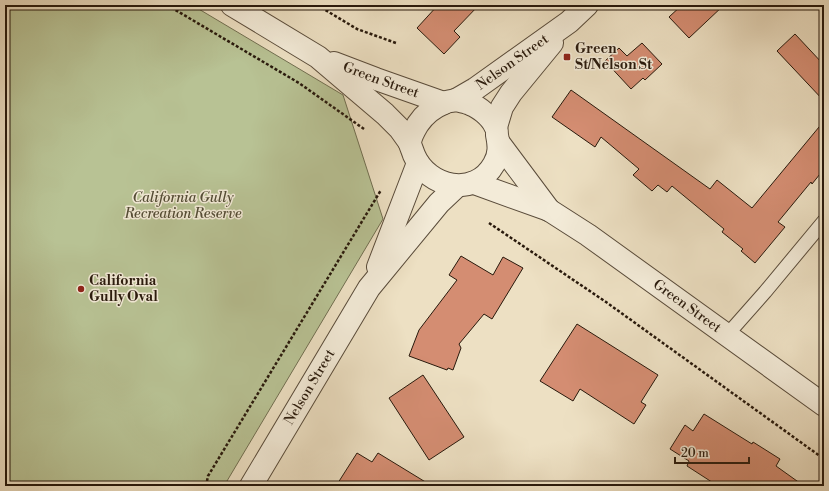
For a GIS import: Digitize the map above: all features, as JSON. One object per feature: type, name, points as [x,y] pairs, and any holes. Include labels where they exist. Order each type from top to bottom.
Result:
[{"type":"street","name":"Green Street","points":[[232,5],[318,58],[385,114],[400,129],[410,143]]},
{"type":"street","name":"Nelson Street","points":[[497,135],[502,108],[512,93],[569,22],[587,5]]},
{"type":"street","name":"Nelson Street","points":[[450,101],[475,89],[569,22]]},
{"type":"street","name":"Green Street","points":[[318,58],[376,79],[450,101]]},
{"type":"street","points":[[450,101],[470,104],[482,111],[497,135],[499,150],[494,164],[486,175],[465,185],[448,184],[437,180],[428,174],[418,163],[410,143],[414,131],[421,120],[432,110],[450,101]]},
{"type":"street","name":"Green Street","points":[[497,135],[549,210]]},
{"type":"street","name":"Nelson Street","points":[[369,288],[418,163]]},
{"type":"street","name":"Green Street","points":[[465,185],[549,210],[588,235],[824,405]]},
{"type":"street","name":"Nelson Street","points":[[251,486],[369,288],[439,202],[465,185]]},
{"type":"lane","points":[[727,335],[824,221]]},
{"type":"path","points":[[167,5],[299,84],[366,131]]},
{"type":"path","points":[[317,5],[357,29],[396,43]]},
{"type":"path","points":[[206,486],[208,476],[381,189]]},
{"type":"path","points":[[489,223],[606,302],[824,459]]},
{"type":"green space","name":"California Gully Recreation Reserve","points":[[5,5],[192,5],[343,95],[383,219],[224,486],[5,486]]},
{"type":"building","points":[[438,5],[479,5],[454,31],[460,37],[444,54],[417,28]]},
{"type":"building","points":[[682,5],[724,5],[689,38],[669,17]]},
{"type":"building","points":[[795,34],[824,65],[824,101],[777,51]]},
{"type":"building","points":[[642,43],[662,64],[645,80],[643,78],[631,89],[605,61],[619,48],[627,56]]},
{"type":"building","points":[[571,90],[710,189],[717,180],[752,208],[824,121],[824,169],[812,184],[811,182],[778,222],[785,227],[755,263],[741,251],[743,249],[722,232],[724,229],[672,186],[667,192],[658,185],[652,191],[633,175],[639,169],[601,137],[595,147],[552,117]]},
{"type":"building","points":[[461,256],[493,275],[503,257],[523,268],[492,319],[484,314],[459,344],[461,348],[453,370],[448,368],[447,370],[409,356],[419,330],[457,280],[449,275]]},
{"type":"building","points":[[577,324],[658,375],[641,402],[646,405],[634,424],[580,389],[573,401],[540,381]]},
{"type":"building","points":[[423,375],[464,437],[429,460],[389,398]]},
{"type":"building","points":[[704,414],[752,444],[753,442],[780,459],[776,466],[804,486],[718,486],[687,466],[689,461],[670,449],[685,425],[693,431]]},
{"type":"building","points":[[357,453],[372,462],[378,453],[432,486],[336,486]]},
{"type":"place","name":"Green St/Nelson St","points":[[567,57]]},
{"type":"place","name":"California Gully Oval","points":[[81,289]]}]
